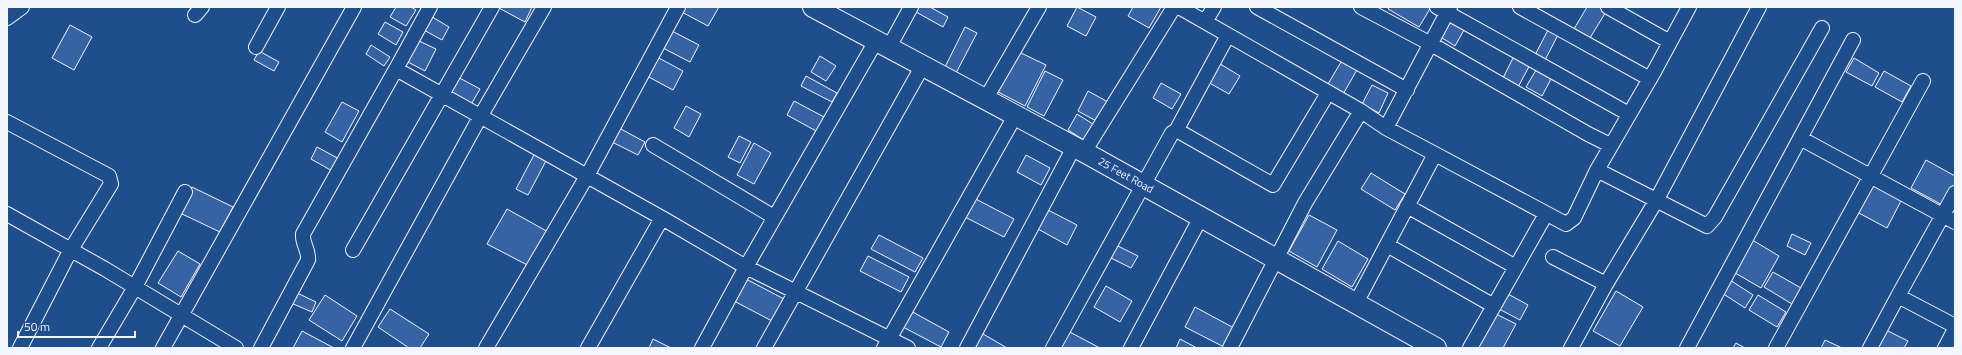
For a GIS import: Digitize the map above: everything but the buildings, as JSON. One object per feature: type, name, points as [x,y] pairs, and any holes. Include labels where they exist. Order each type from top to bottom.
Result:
[{"type":"street","points":[[7,17],[22,7]]},
{"type":"street","points":[[256,47],[278,7]]},
{"type":"street","points":[[163,348],[354,7]]},
{"type":"street","points":[[261,348],[308,260],[309,252],[302,240],[303,234],[430,7]]},
{"type":"street","points":[[353,250],[492,7]]},
{"type":"street","points":[[353,348],[480,117],[544,7]]},
{"type":"street","points":[[486,348],[587,176],[678,7]]},
{"type":"street","name":"25 Feet Road","points":[[813,7],[1143,185],[1436,348]]},
{"type":"street","points":[[702,348],[774,217],[882,45],[911,7]]},
{"type":"street","points":[[985,100],[1039,7]]},
{"type":"street","points":[[967,348],[1079,150],[1174,7]]},
{"type":"street","points":[[1179,7],[1361,111],[1386,128],[1566,224],[1574,218],[1610,145],[1650,79],[1689,7]]},
{"type":"street","points":[[1206,22],[1214,7]]},
{"type":"street","points":[[1256,7],[1407,90]]},
{"type":"street","points":[[1361,7],[1431,44],[1588,134],[1610,145]]},
{"type":"street","points":[[1520,7],[1650,79]]},
{"type":"street","points":[[1608,7],[1670,42]]},
{"type":"street","points":[[1571,348],[1606,284],[1656,201],[1759,7]]},
{"type":"street","points":[[1386,128],[1431,44],[1445,9],[1629,114]]},
{"type":"street","points":[[1597,170],[1707,226],[1712,223],[1822,28]]},
{"type":"street","points":[[1053,348],[1172,133],[1176,131],[1228,35]]},
{"type":"street","points":[[1687,348],[1853,40]]},
{"type":"street","points":[[764,348],[922,67]]},
{"type":"street","points":[[396,69],[662,218],[746,267],[796,291],[887,343],[908,348]]},
{"type":"street","points":[[1776,348],[1923,81]]},
{"type":"street","points":[[1176,131],[1273,184],[1328,93]]},
{"type":"street","points":[[1230,348],[1275,258],[1305,203],[1361,111]]},
{"type":"street","points":[[887,343],[1016,116]]},
{"type":"street","points":[[7,122],[109,176],[111,184],[70,251],[20,348]]},
{"type":"street","points":[[1800,138],[1871,175],[1955,222]]},
{"type":"street","points":[[653,145],[774,217]]},
{"type":"street","points":[[1356,303],[1435,154]]},
{"type":"street","points":[[99,348],[135,287],[185,192]]},
{"type":"street","points":[[1870,348],[1942,214],[1955,193]]},
{"type":"street","points":[[1407,206],[1516,267]]},
{"type":"street","points":[[7,214],[135,287],[180,316],[236,348]]},
{"type":"street","points":[[1470,348],[1546,214]]},
{"type":"street","points":[[1131,348],[1201,217]]},
{"type":"street","points":[[588,348],[662,218]]},
{"type":"street","points":[[1387,245],[1494,306]]},
{"type":"street","points":[[1553,256],[1606,284]]},
{"type":"street","points":[[1898,296],[1955,326]]},
{"type":"street","points":[[1945,348],[1955,329]]}]
